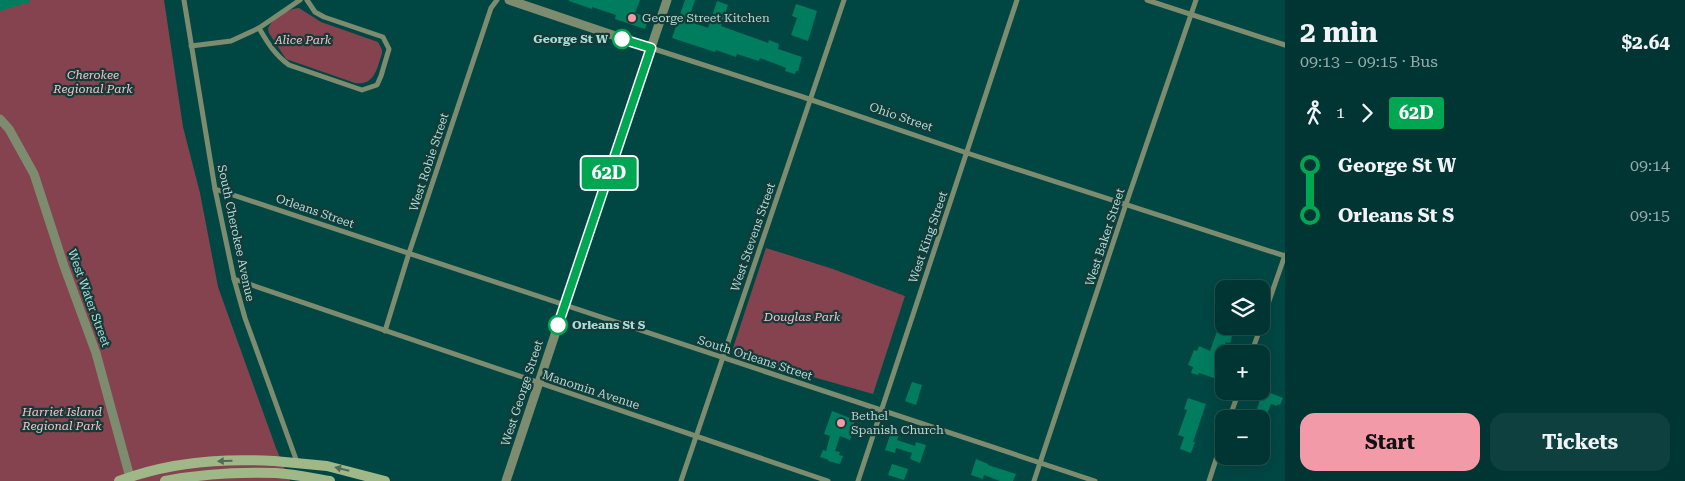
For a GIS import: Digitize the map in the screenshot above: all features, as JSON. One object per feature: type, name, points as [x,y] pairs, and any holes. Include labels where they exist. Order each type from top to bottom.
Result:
[{"type":"main road","points":[[119,481],[134,475],[192,462],[252,460],[297,462],[327,466],[386,481]]},
{"type":"main road","points":[[166,481],[227,474],[277,474],[303,479],[330,481]]},
{"type":"street","name":"South Cherokee Avenue","points":[[184,0],[215,189],[234,279],[245,318],[297,462]]},
{"type":"street","points":[[192,46],[231,41],[259,28],[300,0]]},
{"type":"street","points":[[259,28],[274,52],[289,65],[362,90],[377,85],[389,49],[382,37],[324,17],[315,12],[307,0]]},
{"type":"street","name":"West Robie Street","points":[[385,332],[491,8],[497,0]]},
{"type":"street","name":"Ohio Street","points":[[509,0],[967,154],[1285,255]]},
{"type":"street","name":"West George Street","points":[[506,481],[667,0]]},
{"type":"street","name":"West Stevens Street","points":[[682,481],[844,0]]},
{"type":"street","name":"West King Street","points":[[858,481],[1018,0]]},
{"type":"street","points":[[1147,0],[1285,46]]},
{"type":"street","name":"West Baker Street","points":[[1034,481],[1196,0]]},
{"type":"street","name":"West Water Street","points":[[0,119],[9,130],[34,174],[64,266],[96,353],[131,481]]},
{"type":"street","name":"Orleans Street","points":[[215,189],[410,253]]},
{"type":"street","name":"South Orleans Street","points":[[410,253],[1095,481]]},
{"type":"street","points":[[1270,299],[1285,255]]},
{"type":"street","name":"Manomin Avenue","points":[[234,279],[385,332],[828,481]]},
{"type":"street","points":[[1209,481],[1215,463]]},
{"type":"green space","name":"Cherokee Regional Park","points":[[0,0],[164,0],[183,127],[200,193],[218,287],[276,448],[290,481],[0,481]]},
{"type":"green space","name":"Alice Park","points":[[299,8],[321,22],[378,42],[382,53],[377,70],[371,79],[367,82],[355,83],[286,59],[268,29],[273,21],[281,15]]},
{"type":"green space","name":"Douglas Park","points":[[766,248],[833,269],[905,296],[873,394],[736,355],[733,348]]},
{"type":"building","points":[[0,0],[30,0],[30,2],[0,11]]},
{"type":"building","points":[[569,0],[640,0],[635,13],[649,18],[645,29],[615,19],[616,15],[592,7],[592,9]]},
{"type":"building","points":[[685,0],[695,0],[688,21],[708,28],[717,1],[728,5],[721,26],[768,43],[769,40],[779,44],[778,49],[802,57],[798,71],[795,74],[785,71],[786,68],[784,67],[760,58],[759,61],[737,54],[736,57],[672,38]]},
{"type":"building","points":[[796,4],[817,11],[808,41],[791,35],[797,18],[792,16]]},
{"type":"building","points":[[1216,335],[1232,336],[1230,343],[1226,342],[1225,345],[1215,345],[1215,378],[1199,373],[1198,375],[1191,373],[1193,367],[1188,365],[1194,350],[1197,351],[1199,346],[1210,351]]},
{"type":"building","points":[[912,382],[922,385],[916,405],[905,401]]},
{"type":"building","points":[[1270,393],[1283,398],[1280,405],[1271,404],[1269,410],[1257,410],[1260,400],[1270,400]]},
{"type":"building","points":[[1188,398],[1206,404],[1191,453],[1180,449],[1184,437],[1178,435],[1187,410],[1184,409]]},
{"type":"building","name":"Bethel Spanish Church","points":[[832,411],[855,420],[850,440],[840,436],[835,451],[840,452],[839,455],[843,456],[840,464],[820,457],[823,450],[826,451],[830,436],[824,434]]},
{"type":"building","points":[[891,432],[899,435],[897,440],[915,446],[916,442],[926,445],[920,463],[910,459],[912,453],[896,448],[895,453],[885,450]]},
{"type":"building","points":[[976,459],[1016,474],[1013,481],[1000,481],[984,475],[983,479],[971,475]]},
{"type":"building","points":[[892,464],[908,469],[904,480],[888,475]]},
{"type":"bus line","name":"62D","points":[[558,325],[651,48],[622,39]]},
{"type":"place","name":"George Street Kitchen","points":[[632,18]]},
{"type":"place","name":"George St W","points":[[622,39]]},
{"type":"place","name":"Orleans St S","points":[[558,325]]},
{"type":"place","name":"Bethel Spanish Church","points":[[841,423]]},
{"type":"park label","name":"Harriet Island Regional Park","points":[[62,419]]}]
